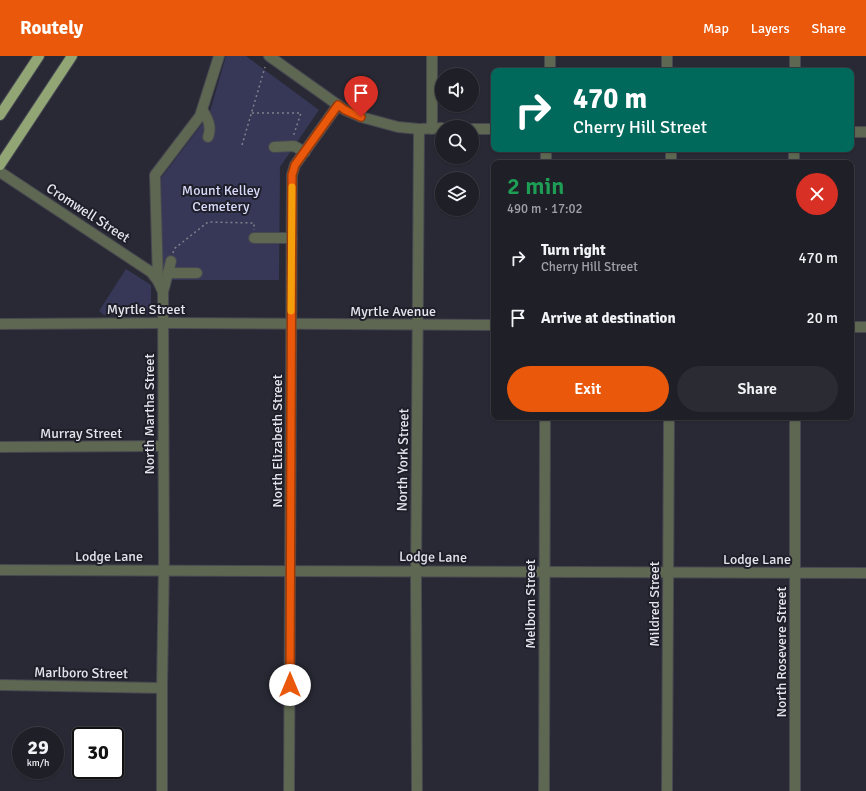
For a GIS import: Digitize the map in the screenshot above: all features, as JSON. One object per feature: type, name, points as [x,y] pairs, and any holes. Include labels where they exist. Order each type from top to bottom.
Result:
[{"type":"main road","points":[[0,115],[39,56]]},
{"type":"main road","points":[[0,165],[72,56]]},
{"type":"street","name":"North Martha Street","points":[[162,791],[163,292],[158,281],[155,175],[203,111],[219,56]]},
{"type":"street","points":[[269,56],[345,110],[373,121],[398,126],[435,128]]},
{"type":"street","points":[[432,56],[436,120]]},
{"type":"street","points":[[550,56],[550,68]]},
{"type":"street","points":[[667,56],[667,68]]},
{"type":"street","points":[[795,56],[795,68]]},
{"type":"street","name":"North Elizabeth Street","points":[[289,791],[292,171],[338,105]]},
{"type":"street","points":[[203,111],[211,131],[208,137]]},
{"type":"street","name":"North York Street","points":[[417,791],[416,571],[419,325],[419,128]]},
{"type":"street","points":[[479,129],[491,129]]},
{"type":"street","points":[[854,132],[866,132]]},
{"type":"street","points":[[274,147],[294,146],[305,152]]},
{"type":"street","name":"Cromwell Street","points":[[0,172],[151,272],[158,281]]},
{"type":"street","points":[[254,238],[292,238]]},
{"type":"street","points":[[163,292],[171,261]]},
{"type":"street","points":[[168,273],[197,274]]},
{"type":"street","name":"Myrtle Street","points":[[0,324],[291,324]]},
{"type":"street","name":"Myrtle Avenue","points":[[291,324],[491,326]]},
{"type":"street","points":[[854,327],[866,327]]},
{"type":"street","name":"Melborn Street","points":[[544,791],[545,420]]},
{"type":"street","name":"Mildred Street","points":[[667,791],[669,420]]},
{"type":"street","name":"North Rosevere Street","points":[[795,420],[795,791]]},
{"type":"street","name":"Murray Street","points":[[0,447],[163,446]]},
{"type":"street","name":"Lodge Lane","points":[[0,570],[866,573]]},
{"type":"street","name":"Marlboro Street","points":[[0,685],[162,688]]},
{"type":"path","points":[[242,145],[265,67]]},
{"type":"path","points":[[252,113],[301,113],[290,146]]},
{"type":"path","points":[[171,261],[174,249],[208,222],[254,223],[254,238]]},
{"type":"green space","name":"Mount Kelley Cemetery","points":[[226,56],[246,56],[319,110],[280,167],[279,280],[162,280],[161,178],[209,115]]},
{"type":"green space","points":[[126,269],[151,285],[151,315],[104,315],[99,311]]},
{"type":"slow traffic","points":[[291,311],[292,187]]},
{"type":"route","points":[[290,685],[292,171],[338,105],[361,117]]}]
